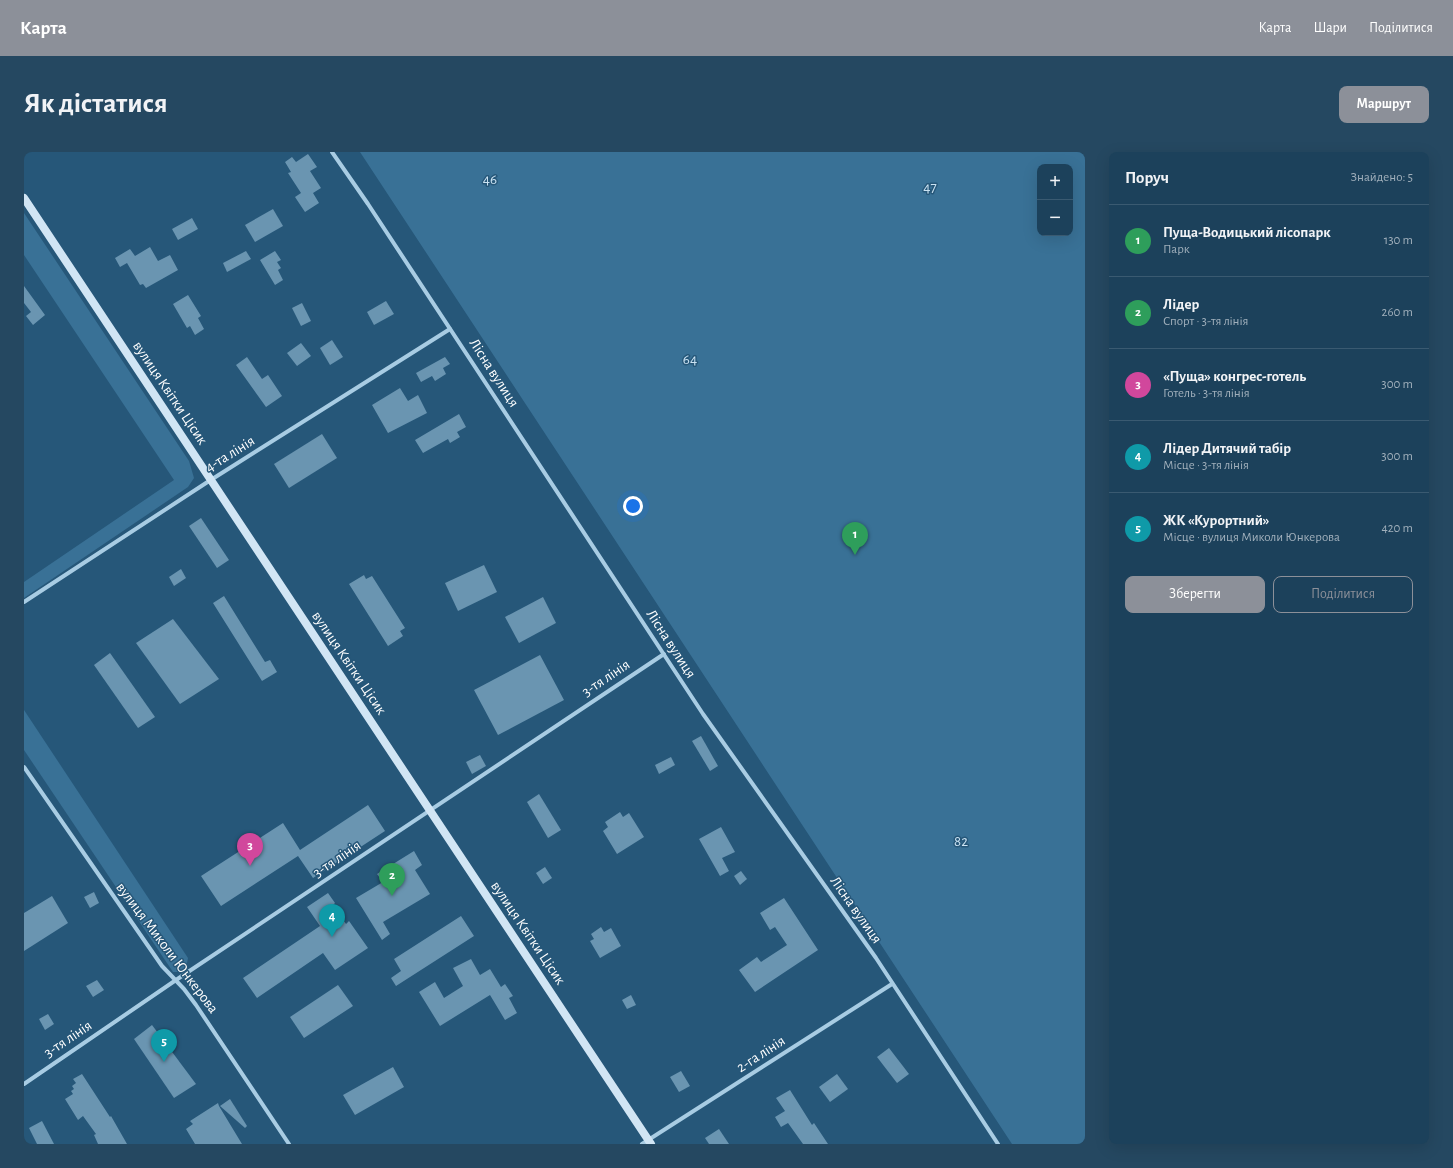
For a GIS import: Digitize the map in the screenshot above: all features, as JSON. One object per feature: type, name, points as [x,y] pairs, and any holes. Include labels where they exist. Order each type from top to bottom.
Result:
[{"type":"street","name":"Лісна вулиця","points":[[332,152],[368,204],[703,714],[876,958],[998,1144]]},
{"type":"street","name":"вулиця Квітки Цісик","points":[[24,198],[430,811],[647,1143]]},
{"type":"street","name":"4-та лінія","points":[[24,602],[211,480],[450,329]]},
{"type":"street","name":"3-тя лінія","points":[[24,1084],[176,980],[664,654]]},
{"type":"street","name":"вулиця Миколи Юнкерова","points":[[24,767],[162,966],[184,988],[196,1005],[289,1144]]},
{"type":"street","name":"2-га лінія","points":[[647,1143],[892,984]]},
{"type":"green space","points":[[360,152],[1085,152],[1085,1144],[1012,1144]]},
{"type":"green space","points":[[24,213],[189,461],[194,478],[188,487],[24,598],[24,582],[174,480],[24,255]]},
{"type":"green space","points":[[24,710],[188,958],[186,968],[179,972],[173,972],[24,750]]},
{"type":"building","points":[[308,154],[317,167],[310,171],[321,188],[313,193],[319,203],[305,212],[295,197],[301,193],[288,173],[291,172],[285,162],[292,157],[296,162]]},
{"type":"building","points":[[273,209],[283,226],[255,242],[245,225]]},
{"type":"building","points":[[192,218],[198,229],[178,240],[172,229]]},
{"type":"building","points":[[150,247],[158,261],[170,255],[178,270],[146,288],[143,284],[140,285],[127,263],[120,267],[115,258],[130,249],[135,256]]},
{"type":"building","points":[[246,251],[251,259],[227,272],[223,263]]},
{"type":"building","points":[[275,251],[281,260],[277,262],[281,268],[278,270],[283,280],[275,285],[260,260]]},
{"type":"building","points":[[24,286],[45,315],[33,325],[26,316],[31,312],[24,303]]},
{"type":"building","points":[[188,295],[201,316],[198,318],[204,329],[195,335],[190,326],[187,328],[173,304]]},
{"type":"building","points":[[386,301],[394,314],[374,325],[367,312]]},
{"type":"building","points":[[302,303],[311,321],[301,326],[292,308]]},
{"type":"building","points":[[332,340],[343,357],[330,365],[320,348]]},
{"type":"building","points":[[301,343],[311,356],[297,366],[287,353]]},
{"type":"building","points":[[247,357],[262,379],[268,375],[282,396],[266,407],[236,365]]},
{"type":"building","points":[[445,357],[450,364],[443,368],[446,374],[435,381],[432,376],[421,382],[416,373]]},
{"type":"building","points":[[400,388],[408,401],[418,395],[427,413],[388,433],[372,405]]},
{"type":"building","points":[[459,414],[466,427],[457,432],[460,437],[450,443],[448,439],[423,453],[415,440]]},
{"type":"building","points":[[322,434],[337,458],[289,488],[274,464]]},
{"type":"building","points":[[201,518],[229,560],[217,568],[189,526]]},
{"type":"building","points":[[484,565],[497,592],[458,611],[445,583]]},
{"type":"building","points":[[181,569],[186,578],[174,586],[169,577]]},
{"type":"building","points":[[364,575],[366,579],[372,576],[405,628],[400,631],[403,636],[388,646],[349,584]]},
{"type":"building","points":[[224,596],[265,662],[270,660],[277,672],[262,681],[213,603]]},
{"type":"building","points":[[543,597],[556,623],[519,643],[505,617]]},
{"type":"building","points":[[173,619],[219,679],[180,704],[136,643]]},
{"type":"building","points":[[110,653],[155,717],[138,728],[94,665]]},
{"type":"building","points":[[540,655],[564,700],[498,735],[474,690]]},
{"type":"building","points":[[701,736],[718,766],[710,771],[692,741]]},
{"type":"building","points":[[480,755],[486,766],[472,774],[466,762]]},
{"type":"building","points":[[671,757],[675,765],[659,774],[655,765]]},
{"type":"building","points":[[539,794],[561,830],[548,838],[527,802]]},
{"type":"building","points":[[368,805],[385,831],[313,878],[298,856],[221,906],[201,876],[283,823],[300,850]]},
{"type":"building","points":[[620,812],[623,817],[629,813],[644,837],[617,854],[603,831],[608,827],[605,822]]},
{"type":"building","points":[[721,827],[735,852],[722,858],[729,871],[720,876],[699,839]]},
{"type":"building","points":[[414,851],[422,865],[415,870],[430,894],[383,922],[390,934],[382,940],[356,898],[383,882],[377,874]]},
{"type":"building","points":[[545,867],[552,878],[543,884],[536,873]]},
{"type":"building","points":[[741,871],[747,879],[740,885],[734,876]]},
{"type":"building","points":[[94,892],[99,903],[90,908],[84,897]]},
{"type":"building","points":[[328,893],[335,903],[333,905],[346,924],[349,921],[368,948],[335,970],[323,953],[257,998],[243,978],[320,926],[307,907]]},
{"type":"building","points":[[52,896],[68,923],[24,951],[24,913]]},
{"type":"building","points":[[784,898],[818,950],[755,992],[739,970],[757,957],[761,962],[787,945],[775,927],[770,930],[760,913]]},
{"type":"building","points":[[461,916],[474,936],[396,986],[391,978],[401,971],[394,959]]},
{"type":"building","points":[[601,927],[604,932],[611,928],[621,946],[600,958],[590,941],[594,939],[591,934]]},
{"type":"building","points":[[471,959],[480,975],[490,969],[501,987],[505,984],[513,996],[509,998],[517,1013],[505,1020],[490,995],[440,1026],[419,992],[435,982],[444,998],[463,986],[453,968]]},
{"type":"building","points":[[97,980],[104,990],[93,997],[86,986]]},
{"type":"building","points":[[338,985],[353,1006],[304,1038],[290,1017]]},
{"type":"building","points":[[631,995],[636,1005],[627,1009],[622,1000]]},
{"type":"building","points":[[48,1014],[54,1024],[45,1030],[39,1019]]},
{"type":"building","points":[[152,1025],[196,1084],[174,1098],[134,1039]]},
{"type":"building","points":[[889,1048],[909,1074],[897,1083],[877,1057]]},
{"type":"building","points":[[393,1067],[404,1087],[355,1115],[343,1095]]},
{"type":"building","points":[[681,1071],[690,1086],[679,1092],[670,1077]]},
{"type":"building","points":[[82,1074],[110,1117],[111,1116],[127,1144],[98,1144],[94,1135],[96,1134],[83,1116],[78,1120],[65,1099],[73,1094],[71,1091],[74,1089],[72,1086],[76,1083],[73,1079]]},
{"type":"building","points":[[837,1074],[848,1089],[830,1102],[819,1087]]},
{"type":"building","points":[[790,1090],[812,1125],[814,1123],[828,1144],[803,1144],[788,1123],[781,1127],[775,1117],[785,1111],[776,1098]]},
{"type":"building","points":[[230,1099],[247,1126],[245,1128],[220,1106]]},
{"type":"building","points":[[218,1103],[242,1144],[195,1144],[186,1129],[193,1124],[190,1121]]},
{"type":"building","points":[[42,1121],[54,1144],[37,1144],[29,1128]]},
{"type":"building","points":[[719,1129],[729,1144],[709,1144],[705,1138]]},
{"type":"place","name":"Пуща-Водицький лісопарк","points":[[855,555]]},
{"type":"place","name":"«Пуща» конгрес-готель","points":[[250,866]]},
{"type":"place","name":"Лідер","points":[[392,896]]},
{"type":"place","name":"Лідер Дитячий табір","points":[[332,937]]},
{"type":"place","name":"ЖК «Курортний»","points":[[164,1062]]},
{"type":"park label","name":"46","points":[[490,179]]},
{"type":"park label","name":"47","points":[[930,187]]},
{"type":"park label","name":"64","points":[[690,359]]},
{"type":"park label","name":"82","points":[[961,841]]}]
